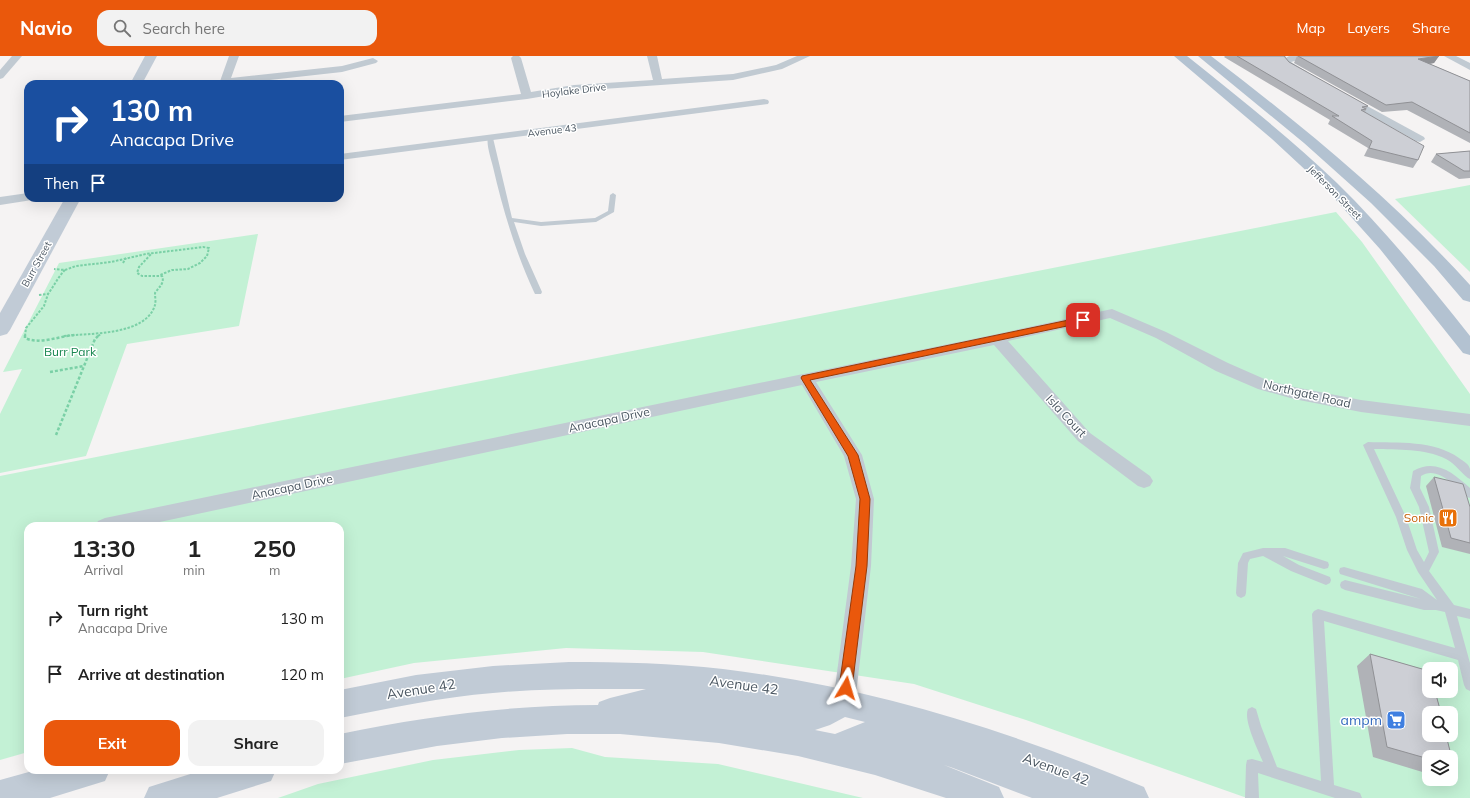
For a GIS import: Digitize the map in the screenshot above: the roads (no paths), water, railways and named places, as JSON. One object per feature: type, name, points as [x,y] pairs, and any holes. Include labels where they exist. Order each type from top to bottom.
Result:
[{"type":"main road","name":"Jefferson Street","points":[[1180,56],[1283,141],[1332,188],[1377,235],[1470,349]]},
{"type":"main road","name":"Jefferson Street","points":[[1204,56],[1315,143],[1408,230],[1470,296]]},
{"type":"street","points":[[0,76],[17,56]]},
{"type":"street","points":[[138,80],[151,56]]},
{"type":"street","points":[[225,80],[234,56]]},
{"type":"street","points":[[652,56],[658,82]]},
{"type":"street","name":"Hoylake Drive","points":[[344,119],[527,96],[574,88],[749,74],[779,67],[805,56]]},
{"type":"street","points":[[1303,56],[1286,61],[1289,66],[1313,78]]},
{"type":"street","points":[[1449,56],[1470,67]]},
{"type":"street","points":[[516,58],[527,96]]},
{"type":"street","points":[[249,80],[342,69],[373,61]]},
{"type":"street","points":[[1338,92],[1420,139]]},
{"type":"street","name":"Avenue 43","points":[[344,156],[764,102]]},
{"type":"street","points":[[0,201],[24,198]]},
{"type":"street","name":"Burr Street","points":[[0,330],[70,202]]},
{"type":"street","name":"Anacapa Drive","points":[[124,522],[996,339],[1112,313]]},
{"type":"street","name":"Northgate Road","points":[[1112,313],[1161,335],[1222,367],[1264,385],[1294,393],[1361,406],[1470,420]]},
{"type":"street","name":"Isla Court","points":[[996,339],[1084,437],[1144,481]]},
{"type":"street","points":[[581,719],[657,701],[728,707],[791,718],[819,715],[844,703],[861,566],[865,499],[853,455],[805,378]]},
{"type":"street","name":"Avenue 42","points":[[344,703],[425,687],[530,676],[593,674],[648,675],[708,680],[796,692],[890,714],[950,731],[1133,798]]},
{"type":"street","points":[[344,748],[426,732],[542,720],[581,719],[658,722],[730,729],[786,738],[895,765],[988,798]]},
{"type":"street","points":[[836,750],[862,738],[892,734],[952,753],[1075,798]]},
{"type":"street","points":[[0,796],[80,774]]},
{"type":"street","points":[[160,798],[246,774]]},
{"type":"lane","points":[[490,138],[509,219],[525,268],[538,292]]},
{"type":"lane","points":[[509,219],[541,224],[596,220],[611,212],[613,194]]},
{"type":"lane","points":[[1470,475],[1465,466],[1451,457],[1439,452],[1420,448],[1368,445],[1401,517],[1412,550],[1424,571],[1450,609],[1470,685]]},
{"type":"lane","points":[[1424,571],[1434,552],[1424,507],[1415,488],[1416,474],[1420,470],[1435,469],[1445,473],[1470,494]]},
{"type":"lane","points":[[1241,593],[1243,563],[1247,556],[1255,553],[1285,552],[1324,565]]},
{"type":"lane","points":[[1268,553],[1295,568],[1326,580]]},
{"type":"lane","points":[[1344,571],[1422,594],[1436,605]]},
{"type":"lane","points":[[1345,585],[1424,605],[1436,605],[1470,614]]},
{"type":"lane","points":[[1328,789],[1318,614],[1463,656]]},
{"type":"lane","points":[[1252,713],[1255,726],[1273,772]]},
{"type":"lane","points":[[1252,798],[1252,765],[1355,798]]},
{"type":"place","name":"Sonic","points":[[1448,518]]},
{"type":"place","name":"ampm","points":[[1396,720]]},
{"type":"park label","name":"Burr Park","points":[[70,352]]}]
